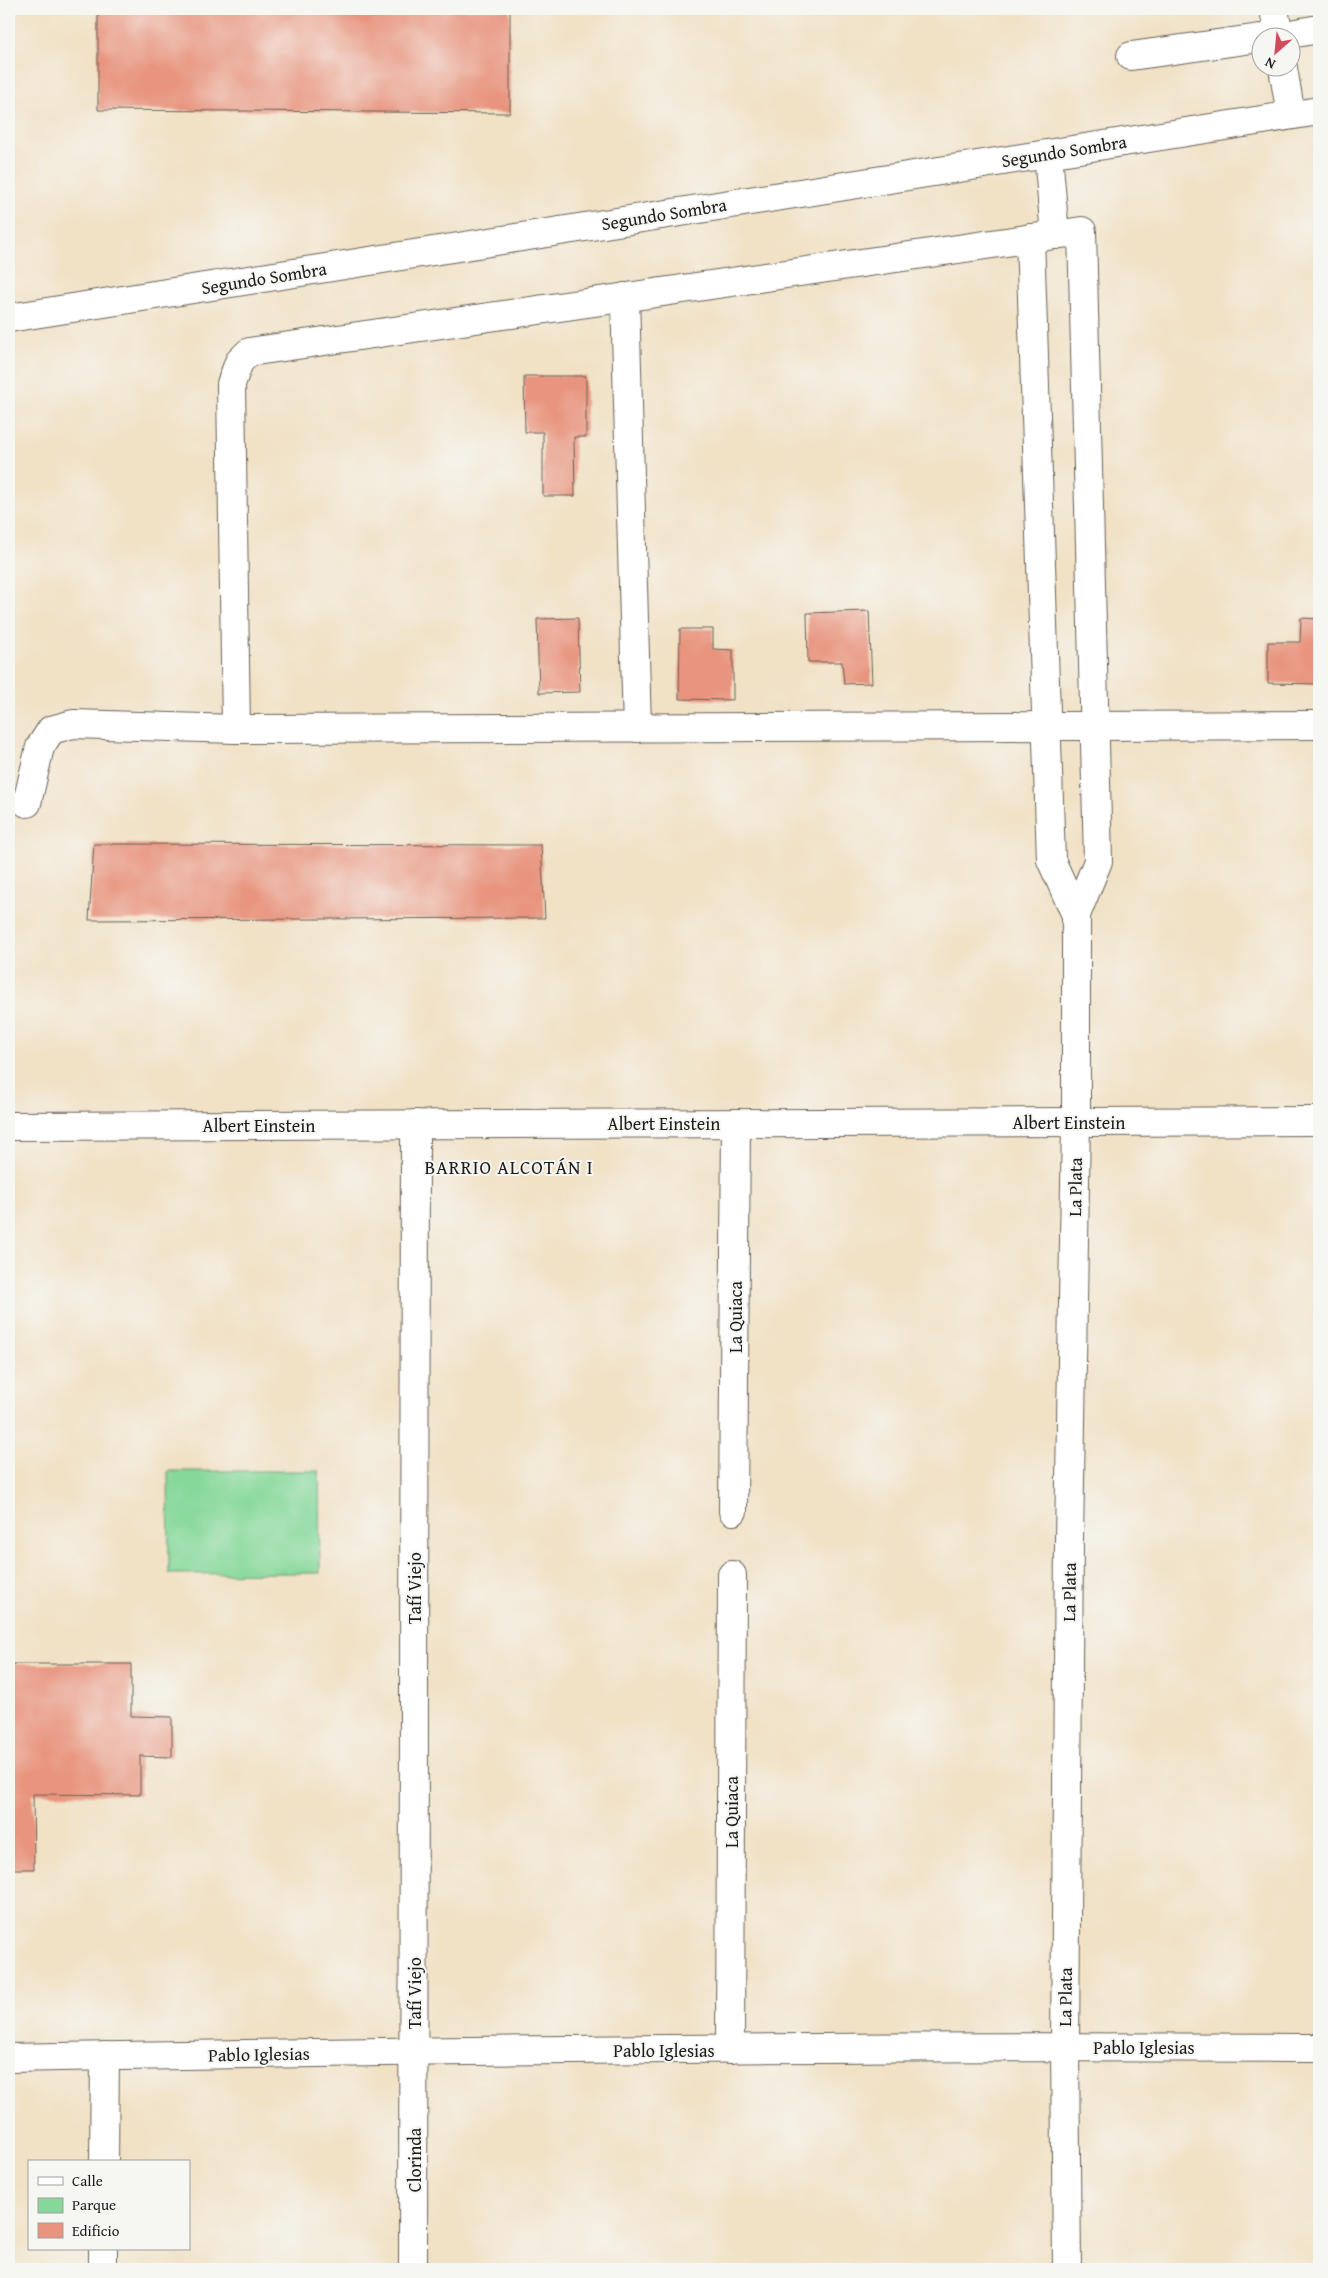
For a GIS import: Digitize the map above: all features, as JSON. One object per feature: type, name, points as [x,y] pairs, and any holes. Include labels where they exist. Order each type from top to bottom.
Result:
[{"type":"street","points":[[1272,28],[1274,9]]},
{"type":"street","points":[[1300,33],[1319,30]]},
{"type":"street","points":[[1131,56],[1250,40]]},
{"type":"street","points":[[1285,78],[1291,115]]},
{"type":"street","name":"Segundo Sombra","points":[[9,318],[1319,111]]},
{"type":"street","points":[[1048,154],[1043,237],[1046,726],[1051,860],[1076,915]]},
{"type":"street","points":[[236,729],[231,384],[239,362],[249,352],[1082,231],[1098,861],[1076,915]]},
{"type":"street","points":[[625,297],[638,728]]},
{"type":"street","points":[[27,803],[40,747],[52,730],[73,724],[236,729],[1319,725]]},
{"type":"street","name":"La Plata","points":[[1067,2269],[1065,2046],[1069,1561],[1076,1122],[1076,915]]},
{"type":"street","name":"Albert Einstein","points":[[9,1126],[1319,1121]]},
{"type":"street","name":"La Quiaca","points":[[733,1511],[736,1123]]},
{"type":"street","name":"Tafí Viejo","points":[[414,2052],[415,1124]]},
{"type":"street","name":"La Quiaca","points":[[730,2049],[732,1575]]},
{"type":"street","name":"Pablo Iglesias","points":[[9,2058],[1065,2046],[1319,2048]]},
{"type":"street","name":"Clorinda","points":[[413,2269],[414,2052]]},
{"type":"street","points":[[104,2160],[105,2056]]},
{"type":"street","points":[[103,2250],[103,2269]]},
{"type":"green space","points":[[168,1471],[319,1471],[320,1573],[169,1574]]},
{"type":"building","points":[[98,9],[510,9],[510,113],[98,110]]},
{"type":"building","points":[[524,376],[586,376],[586,437],[574,437],[575,496],[543,496],[543,432],[525,432]]},
{"type":"building","points":[[869,611],[872,683],[844,684],[842,662],[808,662],[807,613]]},
{"type":"building","points":[[578,618],[580,692],[539,693],[537,619]]},
{"type":"building","points":[[1301,618],[1319,619],[1319,684],[1268,683],[1268,642],[1300,642]]},
{"type":"building","points":[[680,629],[713,629],[713,649],[733,650],[733,700],[679,699]]},
{"type":"building","points":[[94,844],[541,845],[545,918],[89,920]]},
{"type":"building","points":[[9,1664],[131,1664],[131,1716],[172,1717],[172,1757],[140,1756],[140,1795],[33,1794],[34,1869],[9,1869]]},
{"type":"district","name":"BARRIO ALCOTÁN I","points":[[509,1167]]}]
